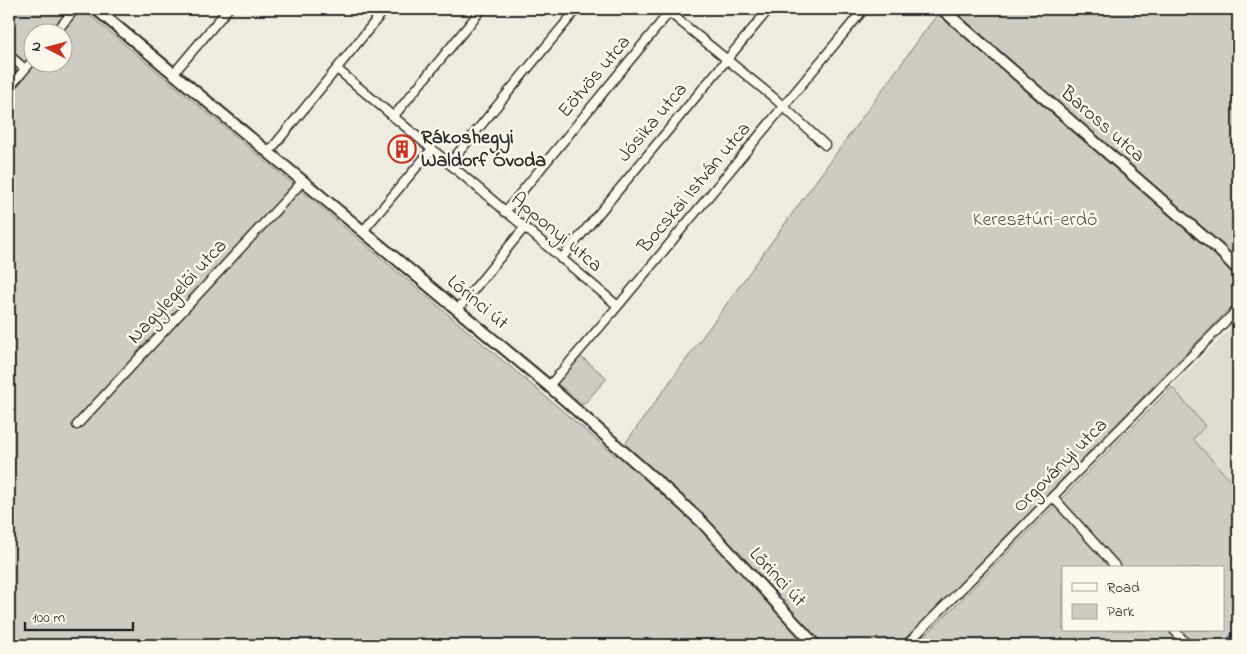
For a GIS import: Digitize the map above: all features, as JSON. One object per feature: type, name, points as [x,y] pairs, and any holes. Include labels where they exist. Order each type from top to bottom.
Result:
[{"type":"street","points":[[64,22],[75,9]]},
{"type":"street","name":"Lőrinci út","points":[[96,9],[549,386],[702,522],[815,645]]},
{"type":"street","points":[[174,73],[228,9]]},
{"type":"street","points":[[269,152],[385,9]]},
{"type":"street","points":[[393,117],[482,9]]},
{"type":"street","points":[[449,164],[577,9]]},
{"type":"street","name":"Jósika utca","points":[[561,259],[769,9]]},
{"type":"street","name":"Bocskai István utca","points":[[549,386],[618,306],[864,9]]},
{"type":"street","name":"Baross utca","points":[[942,9],[1219,250],[1238,270]]},
{"type":"street","points":[[669,10],[773,97],[825,145]]},
{"type":"street","name":"Eötvös utca","points":[[505,212],[669,10]]},
{"type":"street","points":[[9,54],[22,66]]},
{"type":"street","name":"Apponyi utca","points":[[337,69],[618,306]]},
{"type":"street","points":[[9,88],[22,72]]},
{"type":"street","points":[[363,230],[432,149]]},
{"type":"street","name":"Nagylegelői utca","points":[[77,425],[303,181]]},
{"type":"street","points":[[458,310],[524,228]]},
{"type":"street","name":"Orgoványi utca","points":[[906,645],[1238,309]]},
{"type":"street","points":[[1053,497],[1115,566]]},
{"type":"street","points":[[1176,632],[1188,645]]},
{"type":"street","points":[[1229,645],[1238,636]]},
{"type":"shaded area","points":[[1238,321],[1238,489],[1193,439],[1205,426],[1172,387]]},
{"type":"green space","name":"Keresztúri-erdő","points":[[9,9],[82,9],[303,192],[616,456],[941,9],[1238,9],[1238,300],[900,645],[9,645]]},
{"type":"green space","points":[[580,356],[607,378],[583,405],[557,383]]},
{"type":"green space","points":[[1172,387],[1205,426],[1193,439],[1238,489],[1238,645],[916,645]]},
{"type":"place","name":"Rákoshegyi Waldorf Óvoda","points":[[402,149]]}]
